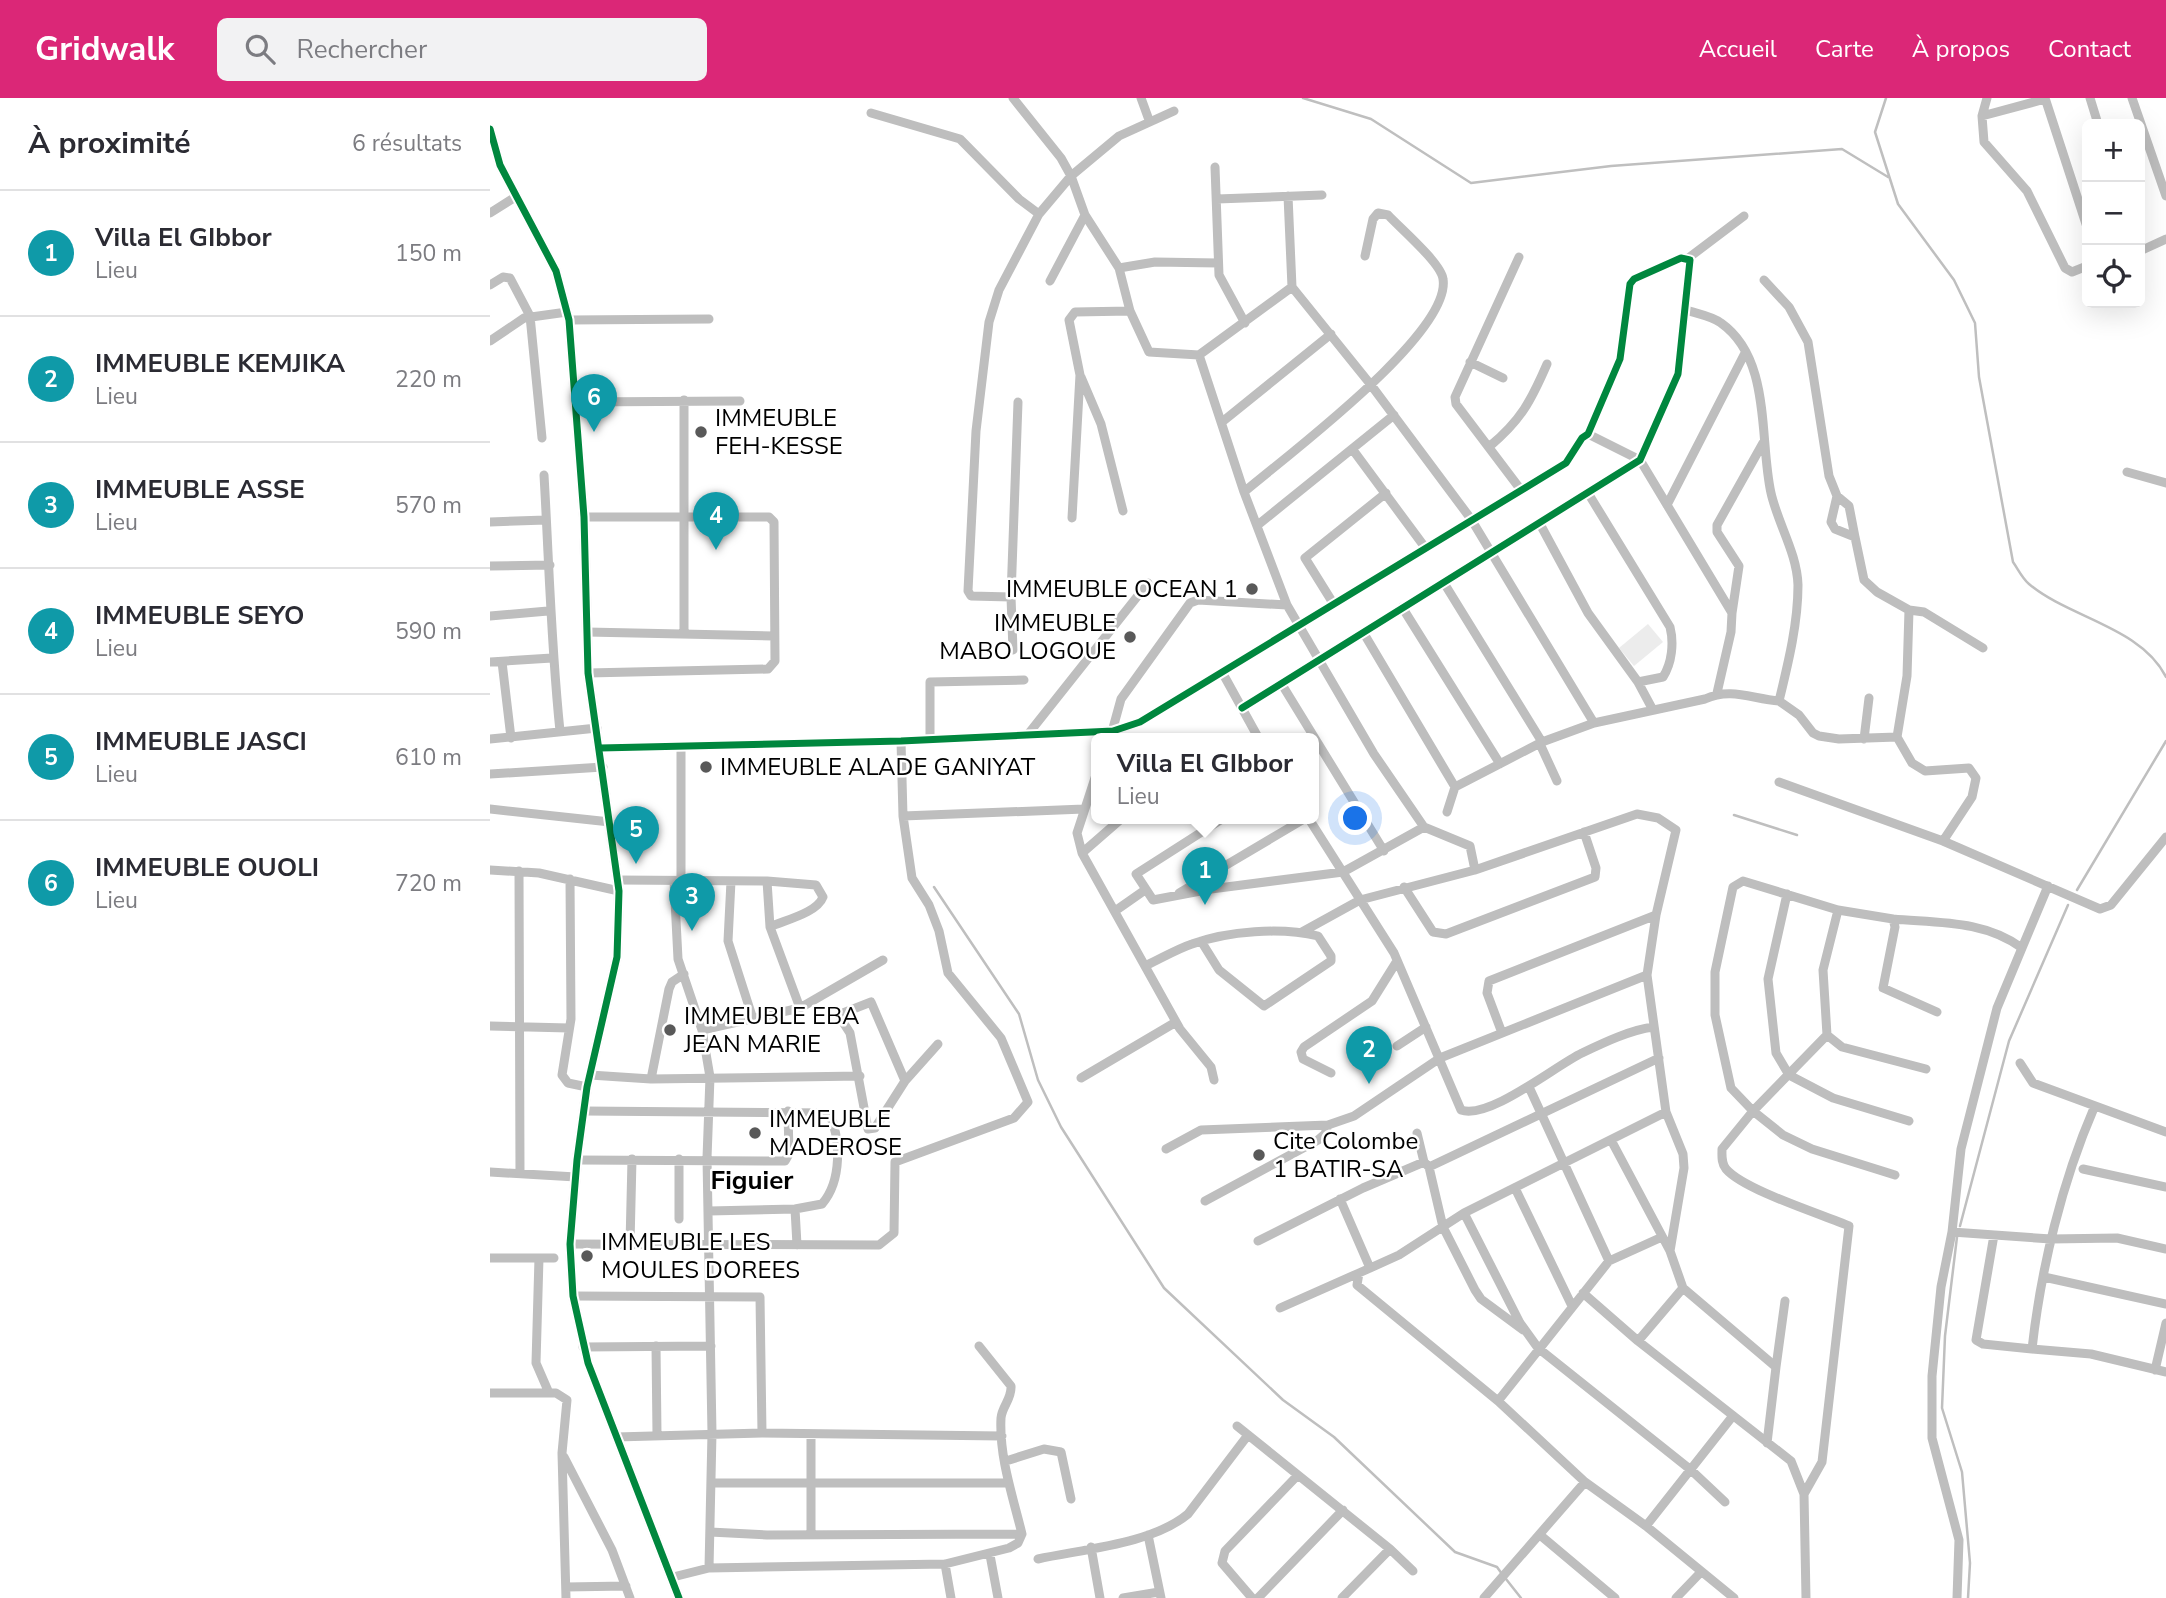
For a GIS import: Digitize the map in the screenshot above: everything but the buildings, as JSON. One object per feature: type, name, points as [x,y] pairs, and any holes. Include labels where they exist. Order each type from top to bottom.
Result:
[{"type":"street","points":[[1013,98],[1062,158],[1085,215],[1119,268],[1130,310],[1149,352],[1199,355],[1292,287]]},
{"type":"street","points":[[1141,98],[1149,120]]},
{"type":"street","points":[[1987,98],[1982,116],[1984,142],[2027,191],[2065,268],[2072,272],[2082,268]]},
{"type":"street","points":[[2090,98],[2096,119]]},
{"type":"street","points":[[2132,98],[2166,196]]},
{"type":"street","points":[[1982,116],[2045,99],[2082,213]]},
{"type":"street","points":[[1011,597],[978,597],[971,596],[968,591],[976,431],[989,322],[999,290],[1039,214],[1071,176],[1119,136],[1149,120],[1174,111]]},
{"type":"street","points":[[871,113],[960,139],[1019,199],[1039,214]]},
{"type":"street","points":[[490,129],[500,165],[556,271],[568,316],[584,517],[588,673],[618,885],[617,957],[587,1087],[576,1177],[570,1244],[573,1296],[583,1347],[679,1598]]},
{"type":"street","points":[[1215,167],[1218,263],[1222,281],[1245,323]]},
{"type":"street","points":[[1217,199],[1322,195]]},
{"type":"street","points":[[490,214],[517,196]]},
{"type":"street","points":[[1288,196],[1292,287],[1371,385],[1471,519],[1594,723]]},
{"type":"street","points":[[1244,492],[1371,385],[1429,325],[1444,282],[1442,272],[1388,215],[1378,213],[1373,219],[1365,256]]},
{"type":"street","points":[[1050,281],[1085,215]]},
{"type":"street","points":[[1115,733],[1140,722],[1424,546],[1566,463],[1582,438],[1588,434],[1620,359],[1630,284],[1634,279],[1681,258],[1687,258],[1744,216]]},
{"type":"street","points":[[2145,249],[2166,239]]},
{"type":"street","points":[[1519,257],[1456,390],[1456,404],[1521,490]]},
{"type":"street","points":[[1242,708],[1640,460],[1678,374],[1690,273],[1690,260],[1687,258]]},
{"type":"street","points":[[1119,268],[1155,262],[1218,263]]},
{"type":"street","points":[[490,285],[503,277],[510,278],[530,316],[541,438]]},
{"type":"street","points":[[1763,280],[1789,307],[1808,342],[1829,476],[1837,496],[1831,522],[1835,529],[1855,537]]},
{"type":"street","points":[[1072,518],[1080,375],[1070,315],[1075,312],[1130,310]]},
{"type":"street","points":[[1686,310],[1721,323],[1745,353],[1757,382],[1770,491],[1797,574],[1795,623],[1779,701]]},
{"type":"street","points":[[490,341],[530,316],[709,320]]},
{"type":"street","points":[[1222,422],[1331,334]]},
{"type":"street","points":[[1667,505],[1745,353]]},
{"type":"street","points":[[1199,355],[1244,492],[1259,524],[1287,605],[1300,623],[1374,754],[1424,827],[1470,846],[1475,870]]},
{"type":"street","points":[[1470,362],[1503,378]]},
{"type":"street","points":[[1490,446],[1514,426],[1527,409],[1547,364]]},
{"type":"street","points":[[1080,375],[1101,424],[1123,511]]},
{"type":"street","points":[[684,400],[684,632]]},
{"type":"street","points":[[576,402],[740,401]]},
{"type":"street","points":[[1013,650],[1011,597],[1018,402]]},
{"type":"street","points":[[1259,524],[1394,415]]},
{"type":"street","points":[[1588,434],[1640,460],[1732,613]]},
{"type":"street","points":[[1717,693],[1731,632],[1739,566],[1717,532],[1717,525],[1763,443]]},
{"type":"street","points":[[1353,450],[1424,546]]},
{"type":"street","points":[[2127,472],[2166,483]]},
{"type":"street","points":[[544,475],[550,565],[548,611],[560,732]]},
{"type":"street","points":[[1332,603],[1305,558],[1387,493]]},
{"type":"street","points":[[1588,493],[1670,627],[1673,639],[1669,668],[1662,677],[1638,682]]},
{"type":"street","points":[[1837,496],[1843,498],[1849,506],[1864,580],[1877,592],[1909,610],[1924,612],[1983,648]]},
{"type":"street","points":[[584,517],[772,519],[775,661],[768,669],[588,673]]},
{"type":"street","points":[[490,522],[547,520]]},
{"type":"street","points":[[1540,524],[1588,613],[1638,682],[1653,709]]},
{"type":"street","points":[[490,566],[550,565]]},
{"type":"street","points":[[1029,733],[1148,583]]},
{"type":"street","points":[[1444,583],[1541,743],[1557,781]]},
{"type":"street","points":[[1112,733],[1121,699],[1190,603],[1198,600],[1287,605]]},
{"type":"street","points":[[1402,607],[1500,764]]},
{"type":"street","points":[[1909,610],[1907,676],[1897,737],[1912,764],[1925,771],[1969,768],[1976,778],[1972,797],[1943,841]]},
{"type":"street","points":[[490,616],[548,611]]},
{"type":"street","points":[[587,632],[773,636]]},
{"type":"street","points":[[1363,632],[1455,787]]},
{"type":"street","points":[[490,662],[552,658]]},
{"type":"street","points":[[502,662],[511,738]]},
{"type":"street","points":[[1222,672],[1254,733]]},
{"type":"street","points":[[930,739],[930,682],[1024,680]]},
{"type":"street","points":[[1281,683],[1312,733]]},
{"type":"street","points":[[1447,812],[1455,787],[1541,743],[1594,723],[1705,699],[1717,693],[1740,693],[1779,701],[1799,715],[1813,733],[1819,736],[1864,739],[1897,737]]},
{"type":"street","points":[[1864,739],[1869,698]]},
{"type":"street","points":[[490,740],[597,728]]},
{"type":"street","points":[[600,748],[901,741],[1029,733],[1091,735]]},
{"type":"street","points":[[570,1244],[883,1243],[890,1238],[895,1226],[895,1162],[1014,1118],[1028,1102],[1001,1038],[948,973],[939,931],[929,905],[912,878],[903,816],[901,741]]},
{"type":"street","points":[[1319,745],[1384,851]]},
{"type":"street","points":[[681,747],[678,959],[702,1030],[710,1077],[707,1158],[712,1433],[709,1569]]},
{"type":"street","points":[[490,775],[603,767]]},
{"type":"street","points":[[1779,782],[1943,841],[2100,909],[2111,905],[2166,837]]},
{"type":"street","points":[[1091,791],[1077,833],[1083,853],[1176,1022],[1211,1067],[1214,1080]]},
{"type":"street","points":[[490,809],[610,822]]},
{"type":"street","points":[[903,816],[1084,809]]},
{"type":"street","points":[[1302,932],[1360,900],[1475,870],[1637,814],[1658,818],[1676,830],[1656,915],[1647,975],[1666,1112],[1683,1154],[1684,1168],[1670,1251]]},
{"type":"street","points":[[1083,853],[1115,824]]},
{"type":"street","points":[[1214,824],[1136,874],[1153,900],[1210,889],[1343,872],[1424,827]]},
{"type":"street","points":[[1170,898],[1298,824]]},
{"type":"street","points":[[1310,824],[1397,961],[1461,1110],[1474,1112],[1529,1087],[1580,1054],[1653,1027]]},
{"type":"street","points":[[1404,887],[1433,932],[1446,934],[1595,877],[1596,868],[1584,832]]},
{"type":"street","points":[[490,870],[519,871],[618,885],[678,880],[767,881],[816,885],[823,897],[821,902],[770,927]]},
{"type":"street","points":[[519,871],[520,1173]]},
{"type":"street","points":[[570,879],[569,1028],[562,1075],[568,1083],[587,1087]]},
{"type":"street","points":[[731,881],[728,941],[753,1019]]},
{"type":"street","points":[[767,881],[770,927],[800,1008]]},
{"type":"street","points":[[1895,1175],[1812,1149],[1783,1135],[1753,1111],[1731,1088],[1715,1015],[1715,972],[1737,883],[1743,881],[1839,910],[1893,919],[1979,926],[2003,935],[2022,948]]},
{"type":"street","points":[[1957,1598],[1959,1541],[1932,1438],[1931,1415],[1941,1287],[1952,1232],[1961,1149],[1997,1008],[2048,886]]},
{"type":"street","points":[[1115,911],[1145,890]]},
{"type":"street","points":[[1787,894],[1768,979],[1773,1042],[1789,1074],[1833,1098],[1909,1121]]},
{"type":"street","points":[[1804,1494],[1822,1462],[1849,1226],[1749,1184],[1727,1171],[1722,1158],[1724,1143],[1827,1035],[1824,970],[1839,910]]},
{"type":"street","points":[[1502,1033],[1486,993],[1489,981],[1656,915]]},
{"type":"street","points":[[1893,919],[1895,927],[1883,988],[1937,1012]]},
{"type":"street","points":[[1147,965],[1201,942],[1248,934],[1302,932],[1318,936],[1331,956],[1331,961],[1264,1006],[1219,970],[1201,942]]},
{"type":"street","points":[[702,1030],[800,1008],[883,960]]},
{"type":"street","points":[[1331,1073],[1303,1059],[1301,1052],[1304,1047],[1372,1001],[1397,961]]},
{"type":"street","points":[[651,1079],[669,989],[672,982],[684,974]]},
{"type":"street","points":[[1166,1149],[1201,1130],[1286,1129],[1328,1125],[1354,1116],[1440,1058],[1647,975]]},
{"type":"street","points":[[905,1081],[871,1002],[841,1016],[850,1033],[860,1076],[866,1123],[871,1130],[875,1128],[905,1081],[938,1044]]},
{"type":"street","points":[[1082,1078],[1176,1022]]},
{"type":"street","points":[[490,1026],[569,1028]]},
{"type":"street","points":[[1397,1046],[1426,1027]]},
{"type":"street","points":[[1827,1035],[1842,1047],[1926,1069]]},
{"type":"street","points":[[1258,1241],[1340,1199],[1541,1114],[1659,1058]]},
{"type":"street","points":[[2020,1062],[2034,1083],[2094,1108],[2166,1132]]},
{"type":"street","points":[[590,1075],[651,1079],[860,1076]]},
{"type":"street","points":[[1529,1087],[1609,1261]]},
{"type":"street","points":[[2032,1349],[2052,1239],[2083,1133],[2094,1108]]},
{"type":"street","points":[[584,1111],[829,1113],[838,1162],[833,1185],[822,1204],[795,1209],[709,1211]]},
{"type":"street","points":[[578,1160],[707,1158],[785,1161],[789,1154],[788,1111]]},
{"type":"street","points":[[1280,1308],[1399,1255],[1464,1213],[1666,1112]]},
{"type":"street","points":[[1205,1201],[1318,1140],[1325,1134],[1328,1125]]},
{"type":"street","points":[[1417,1133],[1443,1227],[1481,1299],[1527,1333]]},
{"type":"street","points":[[1611,1140],[1670,1251],[1683,1288],[1776,1367]]},
{"type":"street","points":[[630,1244],[632,1159]]},
{"type":"street","points":[[679,1159],[679,1219]]},
{"type":"street","points":[[2083,1169],[2166,1187]]},
{"type":"street","points":[[490,1172],[576,1177]]},
{"type":"street","points":[[1515,1188],[1572,1306]]},
{"type":"street","points":[[1340,1199],[1370,1268]]},
{"type":"street","points":[[795,1209],[797,1245]]},
{"type":"street","points":[[1464,1213],[1527,1333],[1538,1348],[1691,1470],[1725,1502]]},
{"type":"street","points":[[1952,1232],[2052,1239],[2117,1238],[2166,1248]]},
{"type":"street","points":[[1994,1235],[1976,1340],[1983,1344],[2091,1354],[2166,1372]]},
{"type":"street","points":[[1498,1401],[1609,1261],[1662,1237]]},
{"type":"street","points":[[490,1258],[554,1258]]},
{"type":"street","points":[[539,1258],[536,1363],[549,1393]]},
{"type":"street","points":[[1359,1273],[1357,1285],[1498,1401],[1584,1482],[1646,1526],[1734,1598]]},
{"type":"street","points":[[2044,1277],[2166,1304]]},
{"type":"street","points":[[1638,1341],[1683,1288]]},
{"type":"street","points":[[1583,1293],[1732,1417],[1791,1461],[1804,1494],[1806,1598]]},
{"type":"street","points":[[573,1296],[760,1297],[762,1433]]},
{"type":"street","points":[[1767,1443],[1785,1301]]},
{"type":"street","points":[[2155,1370],[2166,1323]]},
{"type":"street","points":[[656,1346],[657,1435]]},
{"type":"street","points":[[583,1347],[711,1346]]},
{"type":"street","points":[[673,1577],[709,1569],[945,1564],[990,1555],[1018,1543],[1022,1534],[1008,1483],[1001,1415],[1010,1398],[1011,1386],[979,1346]]},
{"type":"street","points":[[490,1393],[549,1393],[563,1396],[568,1406],[562,1453],[566,1598]]},
{"type":"street","points":[[1646,1526],[1732,1417]]},
{"type":"street","points":[[1237,1426],[1343,1510],[1413,1572]]},
{"type":"street","points":[[616,1437],[712,1433],[1002,1436]]},
{"type":"street","points":[[811,1434],[811,1535]]},
{"type":"street","points":[[1038,1559],[1148,1535],[1179,1522],[1248,1435]]},
{"type":"street","points":[[1006,1461],[1044,1450],[1060,1452],[1071,1499]]},
{"type":"street","points":[[562,1453],[612,1550],[630,1598]]},
{"type":"street","points":[[1252,1598],[1222,1563],[1225,1551],[1297,1476]]},
{"type":"street","points":[[1484,1598],[1584,1482]]},
{"type":"street","points":[[711,1483],[1008,1483]]},
{"type":"street","points":[[1258,1598],[1343,1510]]},
{"type":"street","points":[[710,1532],[811,1535],[1022,1534]]},
{"type":"street","points":[[1123,1598],[1160,1595],[1148,1535]]},
{"type":"street","points":[[1540,1535],[1615,1598]]},
{"type":"street","points":[[1091,1547],[1100,1598]]},
{"type":"street","points":[[1342,1598],[1390,1549]]},
{"type":"street","points":[[990,1555],[998,1598]]},
{"type":"street","points":[[945,1564],[951,1598]]},
{"type":"street","points":[[1676,1598],[1701,1572]]},
{"type":"street","points":[[566,1587],[626,1586]]},
{"type":"shaded area","points":[[1648,624],[1663,642],[1634,666],[1619,648]]},
{"type":"waterway","points":[[1303,98],[1371,119],[1471,183],[1611,166],[1842,149],[1888,177]]},
{"type":"waterway","points":[[1886,98],[1875,132],[1898,204],[1954,280],[1975,323],[1979,377],[2013,562],[2027,582],[2045,596],[2103,624],[2140,646],[2155,660],[2166,677]]},
{"type":"waterway","points":[[2077,890],[2166,741]]},
{"type":"waterway","points":[[1734,815],[1797,835]]},
{"type":"waterway","points":[[934,887],[1019,1014],[1038,1080],[1061,1127],[1164,1288],[1283,1400],[1334,1437],[1455,1552],[1497,1567],[1502,1574]]},
{"type":"waterway","points":[[1960,1226],[2009,1041],[2068,905]]},
{"type":"waterway","points":[[1957,1237],[1945,1336],[1942,1408],[1962,1472],[1970,1563],[1968,1598]]},
{"type":"waterway","points":[[1506,1579],[1521,1598]]},
{"type":"cycle path","points":[[490,129],[500,165],[556,271],[569,320],[584,517],[588,673],[619,891],[617,957],[587,1087],[577,1160],[570,1244],[573,1296],[588,1363],[679,1598]]},
{"type":"cycle path","points":[[600,748],[901,741],[1113,731],[1140,722],[1566,463],[1582,438],[1588,434],[1620,359],[1630,284],[1634,279],[1681,258],[1690,260],[1678,374],[1640,460],[1242,708]]},
{"type":"place","name":"IMMEUBLE OUOLI","points":[[594,432]]},
{"type":"place","name":"IMMEUBLE FEH-KESSE","points":[[701,432]]},
{"type":"place","name":"IMMEUBLE SEYO","points":[[716,550]]},
{"type":"place","name":"IMMEUBLE OCEAN 1","points":[[1252,589]]},
{"type":"place","name":"IMMEUBLE MABO LOGOUE","points":[[1130,637]]},
{"type":"place","name":"IMMEUBLE ALADE GANIYAT","points":[[706,767]]},
{"type":"place","name":"IMMEUBLE JASCI","points":[[636,864]]},
{"type":"place","name":"Villa El GIbbor","points":[[1205,905]]},
{"type":"place","name":"IMMEUBLE ASSE","points":[[692,931]]},
{"type":"place","name":"IMMEUBLE EBA JEAN MARIE","points":[[670,1030]]},
{"type":"place","name":"IMMEUBLE KEMJIKA","points":[[1369,1084]]},
{"type":"place","name":"IMMEUBLE MADEROSE","points":[[755,1133]]},
{"type":"place","name":"Cite Colombe 1 BATIR-SA","points":[[1259,1155]]},
{"type":"place","name":"IMMEUBLE LES MOULES DOREES","points":[[587,1256]]},
{"type":"district","name":"Figuier","points":[[752,1180]]}]
